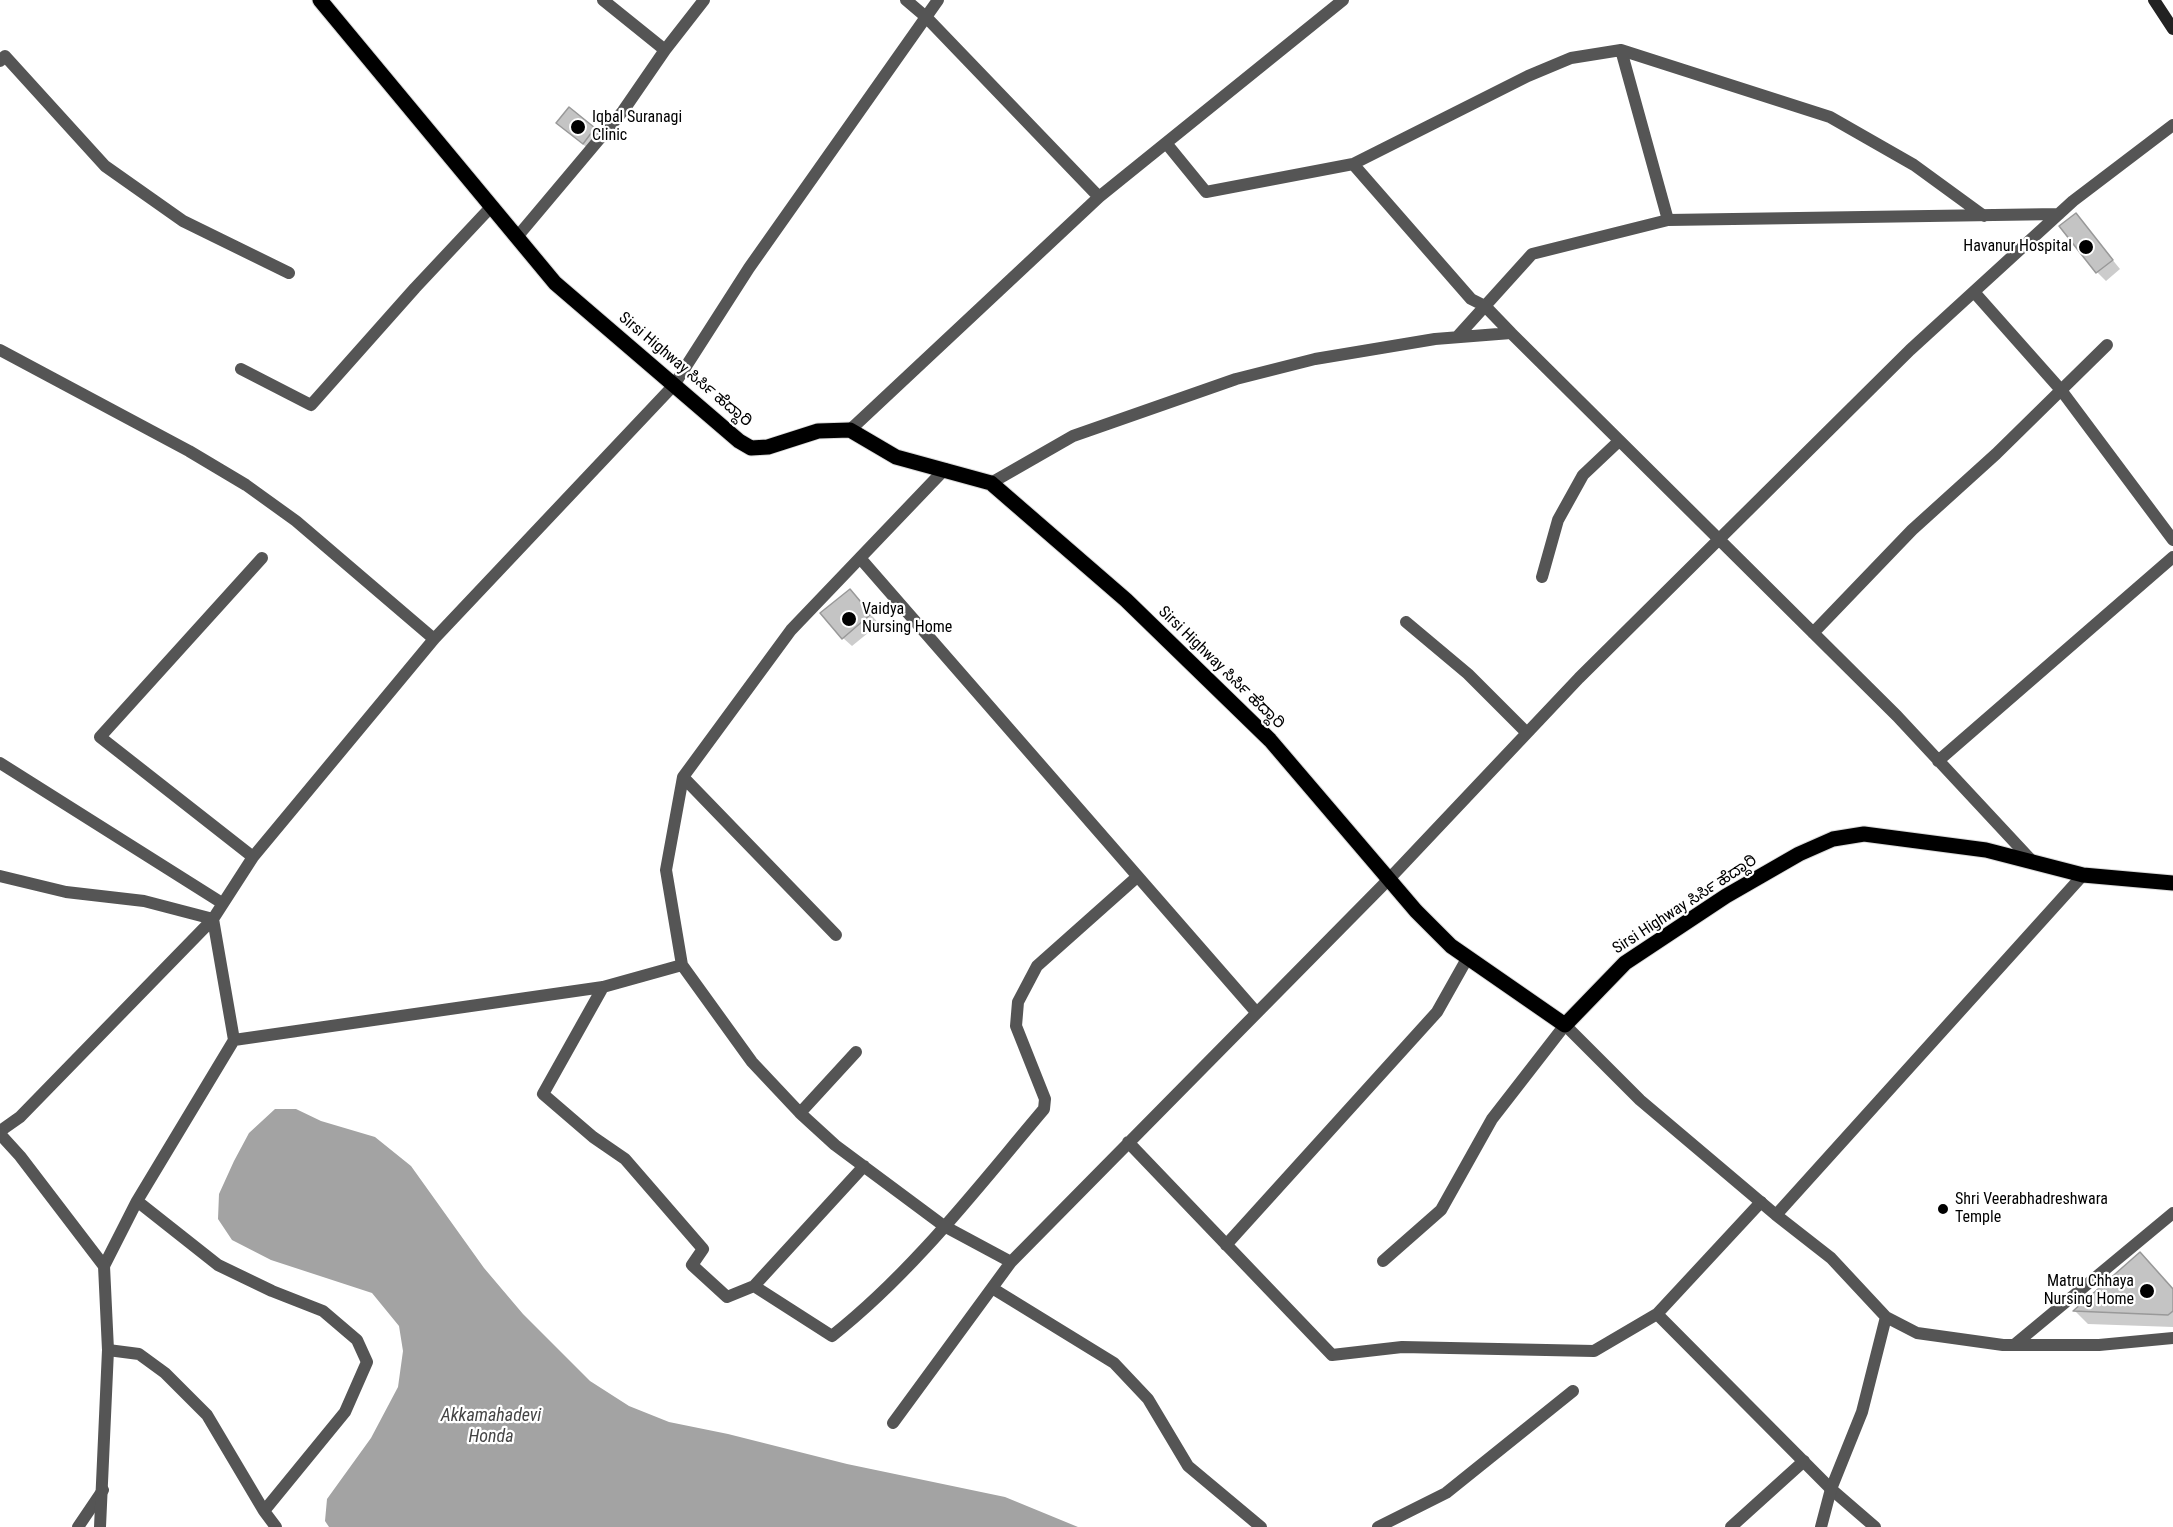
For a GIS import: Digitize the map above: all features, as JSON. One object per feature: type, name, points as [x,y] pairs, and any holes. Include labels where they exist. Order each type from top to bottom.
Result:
[{"type":"main road","name":"Sirsi Highway ಸಿರ್ಸಿ ಹೆದ್ದಾರಿ","points":[[320,0],[555,283],[739,441],[751,448],[768,447],[818,431],[850,430],[896,457],[991,483],[1126,600],[1269,740],[1416,911],[1451,946],[1565,1025],[1625,963],[1725,896],[1799,854],[1833,839],[1863,834],[1986,850],[2083,875],[2173,883]]},
{"type":"main road","points":[[2154,0],[2173,29]]},
{"type":"street","points":[[603,0],[665,50]]},
{"type":"street","points":[[517,237],[622,111],[704,0]]},
{"type":"street","points":[[906,0],[926,17],[1099,197]]},
{"type":"street","points":[[104,1266],[0,1132],[20,1117],[213,918],[253,857],[434,639],[674,385],[749,268],[938,0]]},
{"type":"street","points":[[850,430],[1099,197],[1342,0]]},
{"type":"street","points":[[1166,143],[1206,192],[1353,164],[1528,76],[1571,58],[1621,50],[1830,117],[1914,165],[1984,216]]},
{"type":"street","points":[[1621,50],[1668,220]]},
{"type":"street","points":[[0,61],[5,56],[105,166],[183,221],[289,273]]},
{"type":"street","points":[[892,1423],[1011,1262],[1390,878],[1579,678],[1910,350],[2059,214],[2173,125]]},
{"type":"street","points":[[1353,164],[1471,299],[1485,306],[1897,716],[2033,862]]},
{"type":"street","points":[[241,369],[312,405],[415,288],[491,207]]},
{"type":"street","points":[[1457,337],[1532,254],[1668,220],[2059,214]]},
{"type":"street","points":[[1974,292],[2061,390],[2173,540]]},
{"type":"street","points":[[991,483],[1073,436],[1236,379],[1315,359],[1435,339],[1511,333]]},
{"type":"street","points":[[1813,633],[1912,531],[1996,454],[2107,345]]},
{"type":"street","points":[[0,350],[189,451],[246,485],[296,520],[434,639]]},
{"type":"street","points":[[1542,577],[1558,520],[1583,475],[1619,441]]},
{"type":"street","points":[[945,469],[791,630],[683,777],[666,870],[682,965],[752,1062],[800,1113],[835,1145],[944,1226],[1011,1262]]},
{"type":"street","points":[[1938,761],[2173,557]]},
{"type":"street","points":[[253,857],[100,737],[262,558]]},
{"type":"street","points":[[860,558],[1256,1012]]},
{"type":"street","points":[[1406,622],[1468,674],[1527,733]]},
{"type":"street","points":[[0,764],[222,903]]},
{"type":"street","points":[[683,777],[836,935]]},
{"type":"street","points":[[1776,1215],[2083,875]]},
{"type":"street","points":[[0,876],[66,892],[144,902],[213,918]]},
{"type":"street","points":[[754,1286],[832,1336],[863,1311],[913,1263],[1044,1109],[1045,1099],[1016,1026],[1018,1002],[1036,966],[1137,876]]},
{"type":"street","points":[[100,1527],[108,1350],[104,1266],[136,1201],[234,1040],[213,918]]},
{"type":"street","points":[[1227,1245],[1437,1012],[1468,957]]},
{"type":"street","points":[[234,1040],[603,987],[682,965]]},
{"type":"street","points":[[603,987],[543,1094],[593,1137],[624,1159],[703,1249],[692,1265],[727,1297],[754,1286],[864,1166]]},
{"type":"street","points":[[1383,1261],[1441,1210],[1492,1119],[1565,1025],[1640,1100],[1776,1215],[1831,1258],[1886,1317],[1917,1333],[2014,1345],[2099,1346],[2173,1338]]},
{"type":"street","points":[[800,1113],[856,1052]]},
{"type":"street","points":[[1128,1142],[1332,1355],[1402,1347],[1594,1352],[1657,1314],[1761,1202]]},
{"type":"street","points":[[136,1201],[218,1265],[272,1291],[322,1311],[357,1340],[367,1362],[345,1412],[264,1511]]},
{"type":"street","points":[[2014,1345],[2173,1213]]},
{"type":"street","points":[[992,1288],[1114,1363],[1148,1399],[1188,1466],[1261,1527]]},
{"type":"street","points":[[1657,1314],[1831,1489],[1875,1527]]},
{"type":"street","points":[[1821,1527],[1831,1489],[1862,1412],[1886,1317]]},
{"type":"street","points":[[108,1350],[139,1354],[165,1373],[207,1415],[264,1511],[276,1527]]},
{"type":"street","points":[[1378,1527],[1446,1493],[1573,1391]]},
{"type":"street","points":[[1731,1527],[1804,1461]]},
{"type":"street","points":[[78,1527],[103,1491]]},
{"type":"water","name":"Akkamahadevi Honda","points":[[275,1109],[296,1109],[321,1121],[375,1137],[411,1166],[484,1268],[523,1314],[590,1381],[629,1406],[669,1422],[728,1434],[847,1464],[1005,1497],[1078,1527],[329,1527],[325,1521],[327,1499],[371,1438],[398,1387],[403,1351],[399,1326],[372,1293],[271,1260],[232,1240],[218,1219],[219,1194],[234,1161],[249,1133]]},
{"type":"building","points":[[569,107],[595,128],[583,144],[556,123]]},
{"type":"building","points":[[2076,213],[2113,260],[2096,273],[2059,226]]},
{"type":"building","points":[[850,589],[871,614],[842,639],[820,613]]},
{"type":"building","points":[[2140,1252],[2173,1289],[2173,1311],[2168,1315],[2073,1311]]},
{"type":"place","name":"Iqbal Suranagi Clinic","points":[[578,127]]},
{"type":"place","name":"Havanur Hospital","points":[[2086,247]]},
{"type":"place","name":"Vaidya Nursing Home","points":[[849,619]]},
{"type":"place","name":"Shri Veerabhadreshwara Temple","points":[[1943,1209]]},
{"type":"place","name":"Matru Chhaya Nursing Home","points":[[2147,1291]]}]
